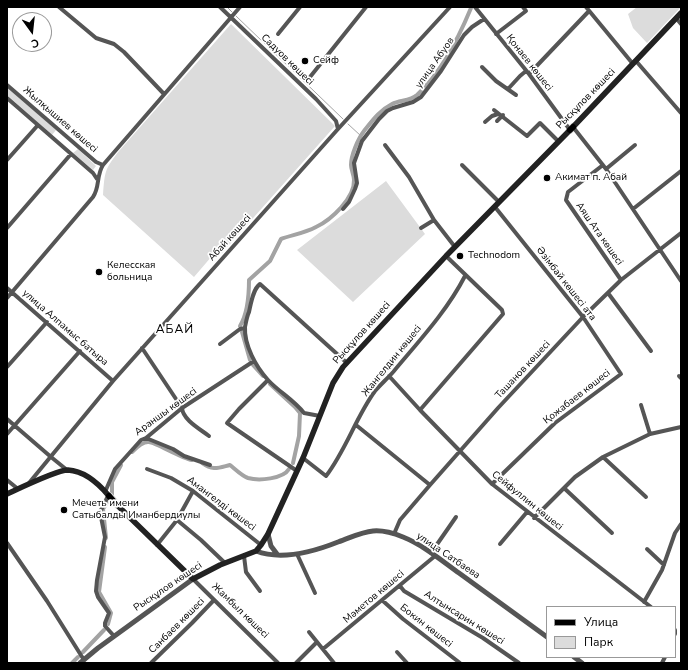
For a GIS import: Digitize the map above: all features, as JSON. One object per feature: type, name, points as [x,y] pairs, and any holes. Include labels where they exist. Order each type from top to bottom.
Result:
[{"type":"main road","name":"Рысқұлов көшесі","points":[[193,579],[225,563],[256,551],[262,545],[304,458],[336,377],[347,363],[446,256],[681,13]]},
{"type":"main road","name":"Жамбыл көшесі","points":[[67,470],[80,473],[93,480],[193,579]]},
{"type":"main road","points":[[7,494],[67,470]]},
{"type":"street","points":[[59,7],[96,38],[114,44],[124,52],[164,94]]},
{"type":"street","name":"Садуов көшесі","points":[[220,7],[316,99],[336,121],[338,129]]},
{"type":"street","points":[[7,298],[93,197],[98,188],[97,179],[103,165],[240,7]]},
{"type":"street","points":[[278,34],[300,7]]},
{"type":"street","points":[[310,77],[366,7]]},
{"type":"street","name":"Абай көшесі","points":[[27,485],[142,348],[338,129],[450,7]]},
{"type":"street","name":"Қонаев көшесі","points":[[475,7],[571,128],[606,169],[681,282]]},
{"type":"street","points":[[496,34],[526,11],[523,7]]},
{"type":"street","points":[[586,7],[634,63],[681,113]]},
{"type":"street","points":[[529,74],[589,11]]},
{"type":"street","points":[[676,18],[681,24]]},
{"type":"street","name":"улица Абуов","points":[[343,209],[349,202],[355,189],[356,183],[354,163],[362,141],[385,113],[393,108],[413,102],[421,97],[441,71],[464,35],[472,27],[484,19]]},
{"type":"street","points":[[482,67],[496,81],[516,95]]},
{"type":"street","points":[[508,89],[526,70]]},
{"type":"street","name":"Жылқышиев көшесі","points":[[7,85],[96,162],[103,165]]},
{"type":"street","name":"Жылқышиев көшесі","points":[[7,98],[91,171],[97,179]]},
{"type":"street","points":[[494,110],[527,136],[540,123],[558,141]]},
{"type":"street","points":[[497,121],[500,115]]},
{"type":"street","points":[[485,122],[492,116],[500,115]]},
{"type":"street","points":[[7,160],[38,125]]},
{"type":"street","points":[[385,145],[409,177],[434,220],[455,247]]},
{"type":"street","points":[[606,169],[635,145]]},
{"type":"street","points":[[7,228],[71,154]]},
{"type":"street","points":[[462,165],[499,202]]},
{"type":"street","name":"Аяш Ата көшесі","points":[[603,165],[568,192],[566,200],[622,280]]},
{"type":"street","points":[[91,171],[100,170]]},
{"type":"street","points":[[633,209],[681,171]]},
{"type":"street","name":"Әзімбай көшесі ата","points":[[495,207],[583,317],[621,374]]},
{"type":"street","points":[[421,228],[434,220]]},
{"type":"street","name":"Ташанов көшесі","points":[[394,534],[400,520],[460,451],[583,317],[622,280],[681,233]]},
{"type":"street","points":[[420,410],[503,314],[500,308],[465,276],[446,256]]},
{"type":"street","name":"Жангелдин көшесі","points":[[304,458],[326,476],[374,392],[450,302],[465,276]]},
{"type":"street","points":[[320,416],[304,413],[268,380],[254,361],[249,348],[245,328],[256,286],[260,284],[347,363]]},
{"type":"street","name":"улица Алпамыс батыра","points":[[7,288],[113,381]]},
{"type":"street","points":[[608,293],[652,351]]},
{"type":"street","points":[[7,367],[47,322]]},
{"type":"street","points":[[220,344],[240,329],[245,328]]},
{"type":"street","points":[[142,348],[182,408],[182,411],[209,436]]},
{"type":"street","points":[[7,434],[80,351]]},
{"type":"street","name":"Араншы көшесі","points":[[114,636],[105,624],[109,613],[98,597],[96,591],[105,537],[100,512],[107,495],[112,474],[136,445],[182,408],[254,361]]},
{"type":"street","points":[[103,372],[106,368]]},
{"type":"street","name":"Қожабаев көшесі","points":[[492,484],[555,423],[621,374]]},
{"type":"street","name":"Сейфуллин көшесі","points":[[389,376],[492,484],[649,606]]},
{"type":"street","points":[[268,380],[227,423],[297,471]]},
{"type":"street","points":[[642,405],[650,434]]},
{"type":"street","name":"Жамбыл көшесі","points":[[7,418],[67,470]]},
{"type":"street","points":[[356,425],[430,486]]},
{"type":"street","points":[[534,518],[575,477],[603,456],[650,434],[664,430],[681,428]]},
{"type":"street","points":[[146,438],[173,449],[184,456],[210,465]]},
{"type":"street","points":[[603,456],[646,497]]},
{"type":"street","name":"Амангелді көшесі","points":[[148,468],[171,478],[193,491],[262,545]]},
{"type":"street","points":[[7,480],[18,489]]},
{"type":"street","points":[[564,488],[612,533]]},
{"type":"street","points":[[157,545],[177,520],[193,491]]},
{"type":"street","points":[[500,544],[527,512]]},
{"type":"street","name":"Мәметов көшесі","points":[[323,649],[400,586],[433,555],[456,517]]},
{"type":"street","points":[[177,520],[225,563]]},
{"type":"street","points":[[644,602],[664,565],[681,524]]},
{"type":"street","name":"улица Сатбаева","points":[[256,551],[266,554],[297,554],[320,549],[367,532],[378,530],[394,534],[409,540],[433,555],[530,622],[546,636]]},
{"type":"street","points":[[268,534],[272,546],[277,554]]},
{"type":"street","points":[[7,544],[50,606],[82,661]]},
{"type":"street","points":[[647,549],[664,565]]},
{"type":"street","points":[[297,554],[315,593]]},
{"type":"street","points":[[244,556],[246,572],[260,591]]},
{"type":"street","name":"Жамбыл көшесі","points":[[193,579],[278,663]]},
{"type":"street","name":"Рысқұлов көшесі","points":[[82,661],[193,579]]},
{"type":"street","name":"Алтынсарин көшесі","points":[[400,586],[404,591],[483,638],[519,663]]},
{"type":"street","name":"Санбаев көшесі","points":[[151,663],[214,600]]},
{"type":"street","name":"Бокин көшесі","points":[[382,601],[460,663]]},
{"type":"street","points":[[308,632],[334,663]]},
{"type":"street","points":[[296,663],[317,642]]},
{"type":"street","points":[[397,652],[407,663]]},
{"type":"green space","points":[[637,7],[681,7],[647,43],[633,28],[628,14]]},
{"type":"green space","points":[[231,24],[335,126],[222,253],[218,249],[194,277],[103,195],[104,181],[110,163],[119,151]]},
{"type":"green space","points":[[7,86],[56,130],[52,135],[7,95]]},
{"type":"green space","points":[[78,149],[96,166],[93,170],[73,153]]},
{"type":"green space","points":[[386,181],[425,234],[353,302],[297,250]]},
{"type":"waterway","points":[[227,7],[232,12]]},
{"type":"waterway","points":[[240,326],[246,310],[249,280],[270,261],[281,239],[312,229],[322,224],[341,208],[351,194],[353,187],[354,178],[351,161],[355,147],[362,134],[384,109],[395,103],[414,97],[426,86],[448,54],[461,31],[471,8]]},
{"type":"waterway","points":[[236,16],[343,119]]},
{"type":"waterway","points":[[348,124],[361,136]]},
{"type":"waterway","points":[[242,332],[250,360]]},
{"type":"waterway","points":[[253,365],[263,376]]},
{"type":"waterway","points":[[270,384],[300,413],[299,436],[293,463]]},
{"type":"waterway","points":[[132,452],[144,443],[151,442],[192,460]]},
{"type":"waterway","points":[[202,463],[213,468],[230,465],[243,476],[253,479],[276,477],[282,475],[289,469]]},
{"type":"waterway","points":[[106,538],[103,509],[112,495],[112,482],[121,465]]},
{"type":"waterway","points":[[105,547],[99,592],[111,613],[108,624]]},
{"type":"waterway","points":[[83,652],[104,630]]},
{"type":"waterway","points":[[72,663],[78,657]]},
{"type":"place","name":"Сейф","points":[[305,61]]},
{"type":"place","name":"Акимат п. Абай","points":[[547,178]]},
{"type":"place","name":"Technodom","points":[[460,256]]},
{"type":"place","name":"Келесская больница","points":[[99,272]]},
{"type":"place","name":"Мечеть имени Сатыбалды Иманбердиулы","points":[[64,510]]},
{"type":"district","name":"АБАЙ","points":[[175,330]]}]
